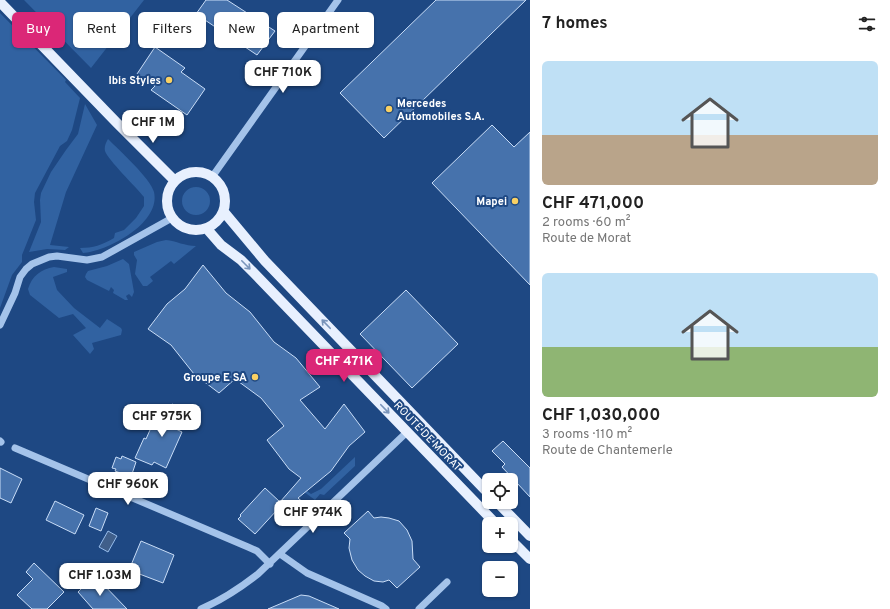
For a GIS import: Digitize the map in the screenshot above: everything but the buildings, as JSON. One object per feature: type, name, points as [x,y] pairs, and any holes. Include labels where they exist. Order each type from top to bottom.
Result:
[{"type":"main road","points":[[0,2],[175,181]]},
{"type":"main road","points":[[193,172],[203,173],[212,177],[222,187],[225,196],[226,204],[221,219],[215,225],[207,229],[194,231],[185,229],[178,225],[172,218],[168,209],[166,199],[169,189],[175,181],[183,175],[193,172]]},
{"type":"main road","name":"ROUTE DE MORAT","points":[[224,212],[265,261],[482,487]]},
{"type":"main road","name":"ROUTE DE MORAT","points":[[207,229],[221,245],[241,260],[253,272],[489,517]]},
{"type":"main road","points":[[504,509],[530,536]]},
{"type":"main road","points":[[518,547],[530,559]]},
{"type":"street","points":[[212,177],[338,0]]},
{"type":"street","points":[[0,325],[15,293],[20,277],[32,264],[49,256],[87,260],[102,257],[172,218]]},
{"type":"street","points":[[201,609],[246,584],[270,564],[331,503],[407,432]]},
{"type":"street","points":[[15,448],[248,546],[257,551],[270,564]]},
{"type":"street","points":[[280,554],[307,572],[386,609]]},
{"type":"street","points":[[419,609],[447,582]]},
{"type":"shaded area","points":[[24,0],[144,0],[130,18],[130,12],[73,12],[73,48],[107,48],[91,68],[65,42],[65,12],[36,12]]},
{"type":"shaded area","points":[[0,13],[12,25],[12,48],[34,48],[66,80],[65,82],[80,98],[72,130],[67,141],[60,146],[35,193],[34,202],[36,220],[22,255],[22,262],[12,275],[0,308]]},
{"type":"shaded area","points":[[85,104],[97,125],[66,192],[50,245],[69,247],[65,250],[47,249],[29,252],[41,222],[41,193],[51,172],[78,134]]},
{"type":"shaded area","points":[[108,139],[134,165],[152,186],[154,192],[154,203],[149,214],[141,224],[130,233],[106,247],[83,253],[80,248],[97,246],[114,238],[115,233],[124,230],[136,218],[144,206],[144,197],[107,155],[105,145]]},
{"type":"shaded area","points":[[196,187],[206,191],[210,201],[206,211],[196,215],[186,211],[182,201],[186,191]]},
{"type":"shaded area","points":[[166,240],[196,246],[174,264],[171,261],[150,277],[153,281],[147,286],[143,286],[135,274],[137,260],[134,252],[157,242]]},
{"type":"shaded area","points":[[123,259],[129,264],[134,292],[132,297],[129,294],[126,296],[128,300],[125,300],[113,293],[114,290],[111,287],[109,291],[87,280],[85,277],[88,271],[107,266]]},
{"type":"shaded area","points":[[54,267],[67,269],[67,272],[53,277],[57,290],[74,308],[100,328],[107,319],[121,328],[121,335],[92,343],[94,349],[90,354],[73,335],[86,328],[73,314],[59,318],[30,295],[28,289],[32,280],[41,271]]},
{"type":"shaded area","points":[[355,457],[355,466],[324,495],[320,494],[315,500],[296,486],[298,484],[311,494],[321,489]]},
{"type":"shaded area","points":[[108,531],[117,536],[108,552],[99,547]]},
{"type":"place","name":"Ibis Styles","points":[[169,80]]},
{"type":"place","name":"Mercedes Automobiles S.A.","points":[[389,109]]},
{"type":"place","name":"Mapei","points":[[515,201]]},
{"type":"place","name":"Groupe E SA","points":[[255,377]]}]
